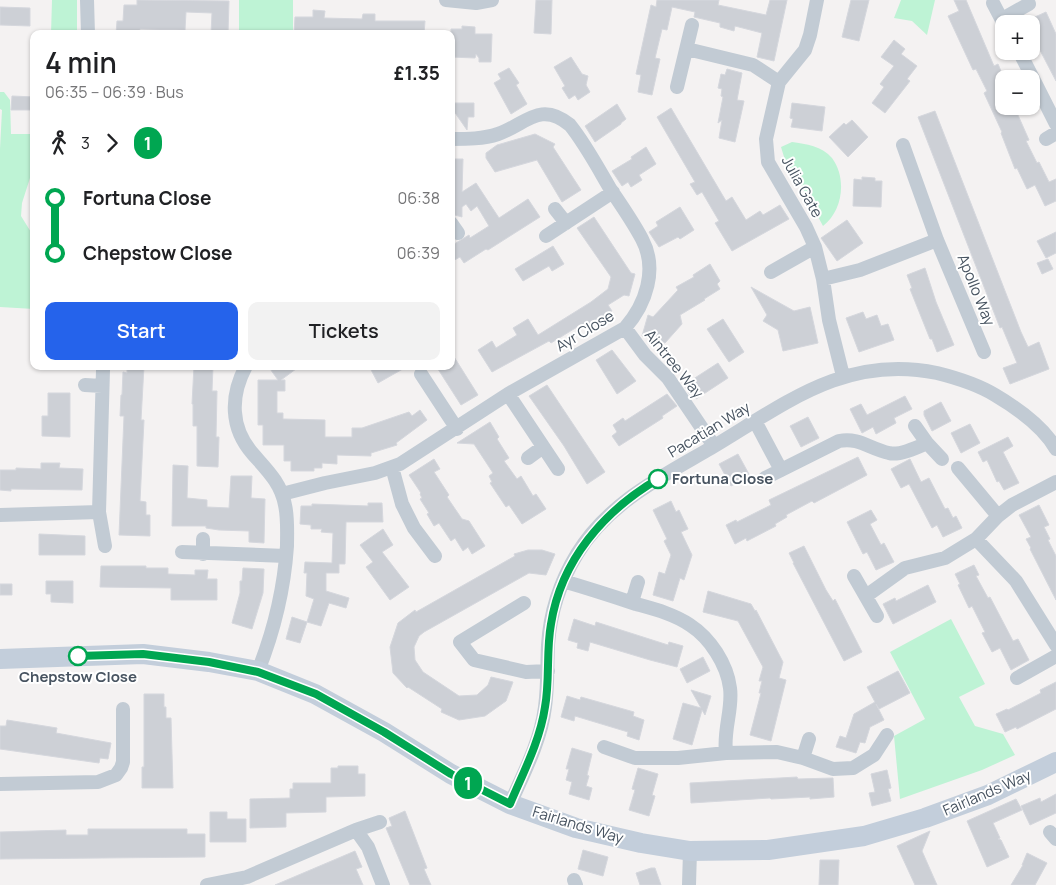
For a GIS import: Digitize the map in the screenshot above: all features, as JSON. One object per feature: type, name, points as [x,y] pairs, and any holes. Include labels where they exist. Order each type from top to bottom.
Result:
[{"type":"main road","name":"Fairlands Way","points":[[0,659],[143,654],[209,662],[258,672],[316,694],[384,732],[451,774],[510,804],[576,828],[641,843],[690,851],[768,850],[864,836],[925,818],[988,795],[1056,762]]},
{"type":"street","points":[[87,0],[88,30]]},
{"type":"street","points":[[446,0],[476,3],[492,0]]},
{"type":"street","name":"Julia Gate","points":[[817,0],[810,36],[805,50],[779,82],[766,139],[768,162],[806,227],[815,247],[823,279],[829,320],[843,376]]},
{"type":"street","points":[[993,3],[1000,15]]},
{"type":"street","points":[[1012,15],[1029,4]]},
{"type":"street","points":[[677,88],[692,25]]},
{"type":"street","points":[[687,49],[753,65],[779,82]]},
{"type":"street","points":[[1023,60],[1056,124]]},
{"type":"street","name":"Ayr Close","points":[[282,494],[375,473],[400,464],[457,429],[508,394],[625,328],[636,316],[642,305],[648,285],[649,264],[643,241],[570,125],[551,115],[531,116],[501,133],[488,137],[455,139]]},
{"type":"street","name":"Apollo Way","points":[[903,145],[937,240],[984,352]]},
{"type":"street","points":[[546,236],[613,192]]},
{"type":"street","points":[[555,209],[566,223]]},
{"type":"street","points":[[823,279],[860,270],[937,240]]},
{"type":"street","points":[[771,272],[815,247]]},
{"type":"street","name":"Aintree Way","points":[[625,328],[645,355],[668,378],[714,446]]},
{"type":"street","name":"Pacatian Way","points":[[510,804],[542,726],[546,700],[550,624],[563,581],[576,555],[609,514],[650,484],[810,389],[843,376],[886,369],[922,370],[963,380],[985,389],[1021,412],[1038,427],[1056,449]]},
{"type":"street","points":[[102,370],[99,512],[105,546]]},
{"type":"street","points":[[244,370],[238,382],[234,403],[236,424],[243,442],[268,470],[282,494],[287,514],[286,556],[279,606],[258,672]]},
{"type":"street","points":[[420,374],[457,429]]},
{"type":"street","points":[[85,385],[102,386]]},
{"type":"street","points":[[508,394],[558,469]]},
{"type":"street","points":[[755,421],[781,470]]},
{"type":"street","points":[[915,426],[942,460]]},
{"type":"street","points":[[765,478],[848,439],[859,441],[890,454],[927,443]]},
{"type":"street","points":[[528,458],[543,447]]},
{"type":"street","points":[[392,467],[402,504],[414,528],[435,556]]},
{"type":"street","points":[[958,468],[998,516]]},
{"type":"street","points":[[866,596],[905,568],[945,558],[976,539],[998,516],[1012,505],[1056,482]]},
{"type":"street","points":[[0,515],[99,512]]},
{"type":"street","points":[[203,539],[203,554]]},
{"type":"street","points":[[976,539],[1016,582],[1056,645]]},
{"type":"street","points":[[182,552],[286,556]]},
{"type":"street","points":[[854,576],[877,616]]},
{"type":"street","points":[[563,581],[670,615],[691,625],[711,644],[728,678],[730,690],[731,699],[725,740],[726,753]]},
{"type":"street","points":[[632,602],[638,582]]},
{"type":"street","points":[[524,603],[460,642],[474,660],[526,672],[548,671]]},
{"type":"street","points":[[1018,678],[1056,656]]},
{"type":"street","points":[[0,784],[98,782],[116,775],[121,768],[122,762],[122,709]]},
{"type":"street","points":[[612,755],[635,758],[678,758],[726,753],[777,752],[803,758],[833,769],[854,768],[874,755],[887,735]]},
{"type":"street","points":[[803,758],[809,739]]},
{"type":"street","points":[[207,885],[247,877],[356,830],[380,822]]},
{"type":"street","points":[[356,830],[368,847],[383,885]]},
{"type":"street","points":[[689,885],[690,851]]},
{"type":"green space","points":[[52,0],[77,0],[77,30],[51,30]]},
{"type":"green space","points":[[239,0],[293,0],[293,30],[239,30]]},
{"type":"green space","points":[[901,0],[935,0],[927,35],[912,21],[894,18]]},
{"type":"green space","points":[[0,92],[4,92],[10,100],[11,134],[30,134],[30,178],[22,203],[21,216],[30,231],[30,309],[0,307],[0,149],[2,110],[0,109]]},
{"type":"green space","points":[[792,142],[814,146],[824,151],[837,166],[841,184],[839,203],[830,220],[823,226],[800,183],[785,160],[781,147]]},
{"type":"green space","points":[[951,619],[985,684],[959,697],[975,726],[1003,734],[1015,755],[982,770],[900,799],[894,736],[925,719],[890,652]]},
{"type":"building","points":[[137,0],[229,1],[228,30],[211,30],[212,13],[186,12],[185,30],[116,30],[117,21],[123,21],[124,5],[137,5]]},
{"type":"building","points":[[536,0],[552,0],[551,34],[534,33]]},
{"type":"building","points":[[657,0],[719,0],[718,5],[766,15],[770,0],[787,0],[774,61],[757,57],[762,33],[735,26],[734,31],[720,27],[720,23],[694,17],[695,12],[672,7],[667,30],[662,29],[655,58],[660,59],[652,95],[638,92],[641,75],[636,74],[651,5],[656,7]]},
{"type":"building","points":[[851,0],[869,0],[859,41],[842,37]]},
{"type":"building","points":[[954,0],[966,0],[994,66],[998,64],[1001,70],[995,70],[995,115],[1018,115],[1029,140],[1026,141],[1037,163],[1039,162],[1049,182],[1056,179],[1056,201],[1045,206],[1035,185],[1027,189],[1017,168],[1015,169],[1002,132],[984,93],[987,91],[976,69],[973,70],[948,16],[959,11]]},
{"type":"building","points":[[0,7],[30,8],[30,26],[0,25]]},
{"type":"building","points":[[313,10],[325,11],[324,18],[362,19],[363,14],[375,14],[375,21],[425,21],[424,30],[294,30],[295,17],[313,17]]},
{"type":"building","points":[[1046,12],[1056,34],[1056,81],[1040,50],[1039,15]]},
{"type":"building","points":[[462,26],[475,27],[475,34],[492,34],[491,62],[479,62],[476,54],[475,58],[455,57],[455,30],[451,29],[462,29]]},
{"type":"building","points":[[894,40],[905,49],[901,54],[917,66],[907,79],[910,81],[885,113],[872,103],[884,87],[880,84],[894,66],[881,57]]},
{"type":"building","points":[[571,57],[582,74],[588,76],[586,85],[590,92],[578,100],[575,95],[569,99],[562,88],[565,86],[554,67]]},
{"type":"building","points":[[509,68],[519,83],[516,85],[527,104],[511,114],[494,83],[501,79],[498,74]]},
{"type":"building","points":[[727,69],[742,73],[737,100],[744,101],[735,142],[719,138],[722,120],[718,123],[723,97],[721,96],[722,89],[718,88],[721,74],[725,75]]},
{"type":"building","points":[[12,96],[30,97],[30,110],[11,110]]},
{"type":"building","points":[[455,103],[474,103],[474,117],[468,117],[467,130],[455,113]]},
{"type":"building","points":[[792,103],[825,107],[822,131],[791,127],[793,119],[790,118]]},
{"type":"building","points":[[617,104],[626,119],[595,142],[585,126]]},
{"type":"building","points":[[671,108],[726,201],[732,197],[746,220],[760,211],[763,215],[780,205],[789,219],[732,251],[715,223],[719,221],[702,192],[697,195],[690,184],[695,182],[657,117]]},
{"type":"building","points":[[935,111],[1021,332],[1028,347],[1039,342],[1049,369],[1010,384],[1003,368],[1017,363],[1002,327],[1000,328],[918,117]]},
{"type":"building","points":[[852,120],[868,137],[848,157],[829,137],[844,123],[846,125]]},
{"type":"building","points":[[535,134],[555,144],[553,147],[581,190],[562,202],[537,160],[495,172],[486,158],[486,153],[497,145]]},
{"type":"building","points":[[646,147],[656,164],[639,175],[642,180],[631,187],[628,182],[622,186],[612,171],[632,159],[631,157]]},
{"type":"building","points":[[455,159],[463,159],[462,192],[476,183],[499,218],[528,199],[540,217],[464,263],[460,257],[455,260],[455,244],[469,235],[470,238],[489,226],[477,206],[471,211],[466,204],[462,207],[462,217],[455,215]]},
{"type":"building","points":[[862,177],[875,178],[875,181],[882,181],[881,207],[853,206],[854,179],[862,180]]},
{"type":"building","points":[[680,207],[694,230],[680,239],[678,237],[659,247],[649,232],[658,226],[656,222]]},
{"type":"building","points":[[594,217],[631,273],[635,274],[629,296],[624,295],[608,305],[612,311],[585,329],[582,324],[551,343],[549,341],[492,372],[478,350],[492,341],[496,348],[517,335],[513,328],[528,319],[538,335],[591,302],[608,289],[611,277],[577,228]]},
{"type":"building","points":[[847,220],[863,243],[837,261],[821,238]]},
{"type":"building","points":[[1056,232],[1056,253],[1046,258],[1037,241]]},
{"type":"building","points":[[553,246],[564,264],[552,271],[549,266],[523,281],[515,269]]},
{"type":"building","points":[[1048,259],[1053,269],[1042,274],[1037,263]]},
{"type":"building","points":[[710,264],[720,281],[717,284],[720,289],[680,315],[682,324],[665,343],[642,336],[648,315],[653,317],[678,290],[676,287],[694,277],[693,275]]},
{"type":"building","points":[[925,268],[936,302],[954,345],[937,352],[910,289],[912,288],[907,275]]},
{"type":"building","points":[[751,287],[794,311],[810,307],[818,343],[783,351],[778,330],[763,321],[767,315]]},
{"type":"building","points":[[863,312],[866,319],[877,315],[881,326],[888,324],[894,340],[859,352],[846,318]]},
{"type":"building","points":[[723,319],[744,352],[729,362],[707,329]]},
{"type":"building","points":[[612,350],[636,381],[617,394],[596,360]]},
{"type":"building","points":[[455,358],[478,395],[461,405],[439,370],[455,370]]},
{"type":"building","points":[[718,363],[728,378],[696,399],[694,395],[691,397],[684,385]]},
{"type":"building","points":[[127,370],[144,370],[141,420],[144,420],[140,501],[146,502],[146,515],[150,515],[150,536],[119,535],[124,416],[120,416],[121,395],[123,372],[127,373]]},
{"type":"building","points":[[194,370],[213,370],[212,391],[217,391],[216,437],[219,437],[218,467],[197,466],[197,426],[193,426]]},
{"type":"building","points":[[271,370],[295,370],[281,380],[285,380],[285,391],[277,391],[277,413],[283,413],[283,419],[325,420],[325,437],[352,437],[352,428],[362,428],[409,412],[412,416],[420,410],[427,420],[396,443],[397,445],[371,453],[371,456],[337,455],[337,464],[322,463],[322,468],[314,468],[314,471],[291,471],[291,461],[284,461],[284,445],[263,445],[263,425],[258,425],[258,380],[278,380]]},
{"type":"building","points":[[371,370],[401,370],[378,383]]},
{"type":"building","points":[[547,385],[605,472],[587,484],[564,446],[529,396]]},
{"type":"building","points":[[48,393],[70,393],[70,437],[42,436],[42,416],[48,416]]},
{"type":"building","points":[[667,394],[677,406],[662,416],[663,418],[619,446],[612,436],[617,432],[613,425],[623,418],[625,421]]},
{"type":"building","points":[[905,396],[912,409],[894,418],[896,423],[876,434],[873,427],[862,433],[850,409],[861,404],[867,415]]},
{"type":"building","points":[[941,402],[951,421],[932,431],[924,411]]},
{"type":"building","points":[[808,417],[819,438],[801,447],[790,426]]},
{"type":"building","points":[[490,422],[499,437],[497,439],[509,458],[504,461],[517,479],[521,476],[533,496],[536,494],[546,509],[522,524],[509,505],[506,507],[490,483],[492,482],[489,476],[493,473],[474,444],[457,443]]},
{"type":"building","points":[[970,424],[980,443],[961,453],[951,433]]},
{"type":"building","points":[[1008,437],[1013,446],[1003,452],[1019,483],[1004,490],[999,481],[997,482],[987,460],[983,462],[978,452]]},
{"type":"building","points":[[738,454],[750,476],[731,486],[719,464]]},
{"type":"building","points":[[858,457],[867,475],[814,503],[812,501],[786,515],[787,517],[775,524],[776,526],[747,541],[746,538],[735,544],[726,525],[736,520],[737,522],[771,505],[769,500]]},
{"type":"building","points":[[434,459],[440,469],[434,472],[449,495],[447,497],[462,519],[469,521],[485,546],[472,554],[468,547],[463,551],[455,538],[451,541],[439,523],[434,526],[427,514],[429,513],[420,499],[422,498],[421,493],[409,475]]},
{"type":"building","points":[[910,459],[921,482],[929,478],[945,509],[948,508],[953,518],[956,516],[962,528],[943,537],[937,525],[932,528],[909,484],[901,488],[891,469]]},
{"type":"building","points":[[41,463],[60,463],[59,468],[83,469],[82,490],[0,490],[0,470],[16,470],[16,468],[41,469]]},
{"type":"building","points":[[173,465],[188,466],[187,498],[207,500],[207,507],[229,508],[231,476],[252,476],[251,498],[265,499],[264,543],[249,542],[249,531],[219,530],[206,528],[206,526],[172,526]]},
{"type":"building","points":[[671,501],[676,512],[679,510],[688,529],[681,532],[692,555],[684,580],[680,578],[673,601],[653,595],[659,572],[665,574],[671,555],[664,541],[667,539],[653,510]]},
{"type":"building","points":[[368,503],[382,503],[383,522],[346,522],[345,564],[339,564],[339,573],[326,573],[326,591],[349,598],[346,608],[329,603],[321,626],[307,622],[314,599],[306,596],[307,573],[304,573],[305,562],[332,563],[333,533],[321,532],[322,529],[311,529],[311,525],[300,524],[301,506],[312,506],[312,504],[368,506]]},
{"type":"building","points":[[1039,505],[1049,525],[1044,527],[1056,556],[1056,600],[1030,549],[1026,539],[1031,537],[1019,515]]},
{"type":"building","points":[[871,510],[877,520],[870,524],[881,545],[884,543],[894,562],[876,570],[867,552],[863,554],[847,522]]},
{"type":"building","points":[[383,529],[393,545],[382,552],[409,587],[390,600],[366,567],[373,562],[360,545]]},
{"type":"building","points":[[39,534],[85,536],[85,555],[39,555]]},
{"type":"building","points":[[804,546],[826,590],[833,601],[835,599],[862,652],[844,661],[789,553]]},
{"type":"building","points":[[528,550],[542,550],[555,554],[546,575],[529,573],[419,636],[414,647],[415,660],[423,672],[459,696],[477,695],[488,685],[491,677],[513,682],[506,701],[485,716],[459,720],[441,712],[442,709],[407,688],[393,673],[390,647],[398,623],[415,610],[416,612],[515,556],[514,554]]},
{"type":"building","points":[[974,565],[979,575],[976,576],[988,598],[990,597],[1013,641],[1018,639],[1029,660],[1011,670],[1000,648],[992,652],[982,633],[985,632],[972,606],[969,608],[958,585],[960,584],[955,574]]},
{"type":"building","points":[[101,566],[168,568],[168,574],[195,575],[195,570],[208,570],[207,579],[217,579],[217,600],[171,600],[171,588],[100,587]]},
{"type":"building","points":[[243,568],[264,569],[263,593],[252,629],[232,623],[240,593]]},
{"type":"building","points":[[46,581],[73,581],[73,603],[51,602],[51,594],[46,594]]},
{"type":"building","points":[[0,584],[12,584],[12,595],[0,595]]},
{"type":"building","points":[[928,585],[936,602],[893,624],[883,604],[895,598],[896,601]]},
{"type":"building","points":[[708,591],[751,604],[783,662],[779,678],[786,680],[771,741],[750,735],[761,693],[759,693],[762,681],[759,681],[763,667],[738,621],[703,612]]},
{"type":"building","points":[[292,617],[307,622],[300,643],[286,639]]},
{"type":"building","points":[[574,619],[595,626],[596,622],[668,645],[669,642],[683,646],[677,667],[590,642],[588,651],[577,648],[578,643],[568,640]]},
{"type":"building","points":[[703,657],[710,671],[687,683],[680,669]]},
{"type":"building","points":[[898,671],[910,693],[879,709],[876,704],[884,720],[870,727],[865,743],[860,742],[856,753],[836,747],[840,736],[846,738],[854,714],[875,702],[867,687]]},
{"type":"building","points":[[1056,682],[1056,709],[1017,729],[1016,727],[1005,732],[996,714],[1041,693],[1040,690]]},
{"type":"building","points":[[691,690],[711,696],[705,715],[702,710],[692,745],[673,739],[683,703],[701,708]]},
{"type":"building","points":[[144,694],[164,694],[166,718],[171,718],[173,788],[142,788],[142,767],[144,767]]},
{"type":"building","points":[[567,696],[580,700],[581,697],[634,712],[633,716],[644,720],[639,740],[627,736],[628,732],[575,716],[574,721],[561,717]]},
{"type":"building","points":[[7,720],[57,728],[56,733],[111,743],[108,759],[100,758],[99,763],[0,749],[0,726],[6,726]]},
{"type":"building","points":[[572,748],[592,754],[586,786],[592,788],[589,800],[569,794],[572,782],[566,780],[569,769],[566,769]]},
{"type":"building","points":[[338,766],[358,766],[358,774],[365,774],[365,796],[326,797],[326,812],[286,813],[286,827],[250,828],[250,799],[290,798],[290,789],[293,789],[293,783],[331,783],[331,768],[338,768]]},
{"type":"building","points":[[638,768],[658,774],[652,795],[655,796],[649,816],[629,810],[635,790],[632,789]]},
{"type":"building","points":[[887,770],[891,788],[888,789],[891,801],[872,806],[869,793],[875,792],[871,774]]},
{"type":"building","points":[[797,777],[798,779],[833,778],[834,797],[810,799],[810,797],[770,798],[691,803],[690,783]]},
{"type":"building","points":[[1056,794],[1056,813],[1030,825],[1021,806],[1040,798],[1041,802]]},
{"type":"building","points":[[1016,799],[1022,810],[993,823],[1000,838],[998,839],[1001,840],[1009,857],[987,867],[967,821]]},
{"type":"building","points":[[405,811],[427,868],[424,869],[431,885],[410,885],[386,828],[392,826],[389,818]]},
{"type":"building","points":[[210,812],[227,812],[227,819],[246,819],[246,842],[210,842]]},
{"type":"building","points":[[88,829],[187,829],[187,834],[205,834],[205,857],[0,859],[0,832],[66,830],[66,835],[88,835]]},
{"type":"building","points":[[930,831],[922,851],[937,885],[915,885],[897,846]]},
{"type":"building","points":[[583,850],[608,857],[603,876],[578,869]]},
{"type":"building","points":[[355,851],[362,867],[356,869],[363,885],[275,885]]},
{"type":"building","points":[[1027,853],[1047,863],[1035,885],[1011,885],[1023,865]]},
{"type":"building","points":[[820,860],[839,860],[838,885],[819,885]]},
{"type":"building","points":[[655,868],[661,885],[640,885],[636,873]]},
{"type":"bus line","name":"1","points":[[78,656],[143,654],[209,662],[258,672],[316,694],[384,732],[451,774],[510,804],[542,726],[547,692],[550,624],[558,592],[563,581],[576,555],[609,514],[658,479]]},
{"type":"place","name":"Fortuna Close","points":[[658,479]]},
{"type":"place","name":"Chepstow Close","points":[[78,656]]}]
